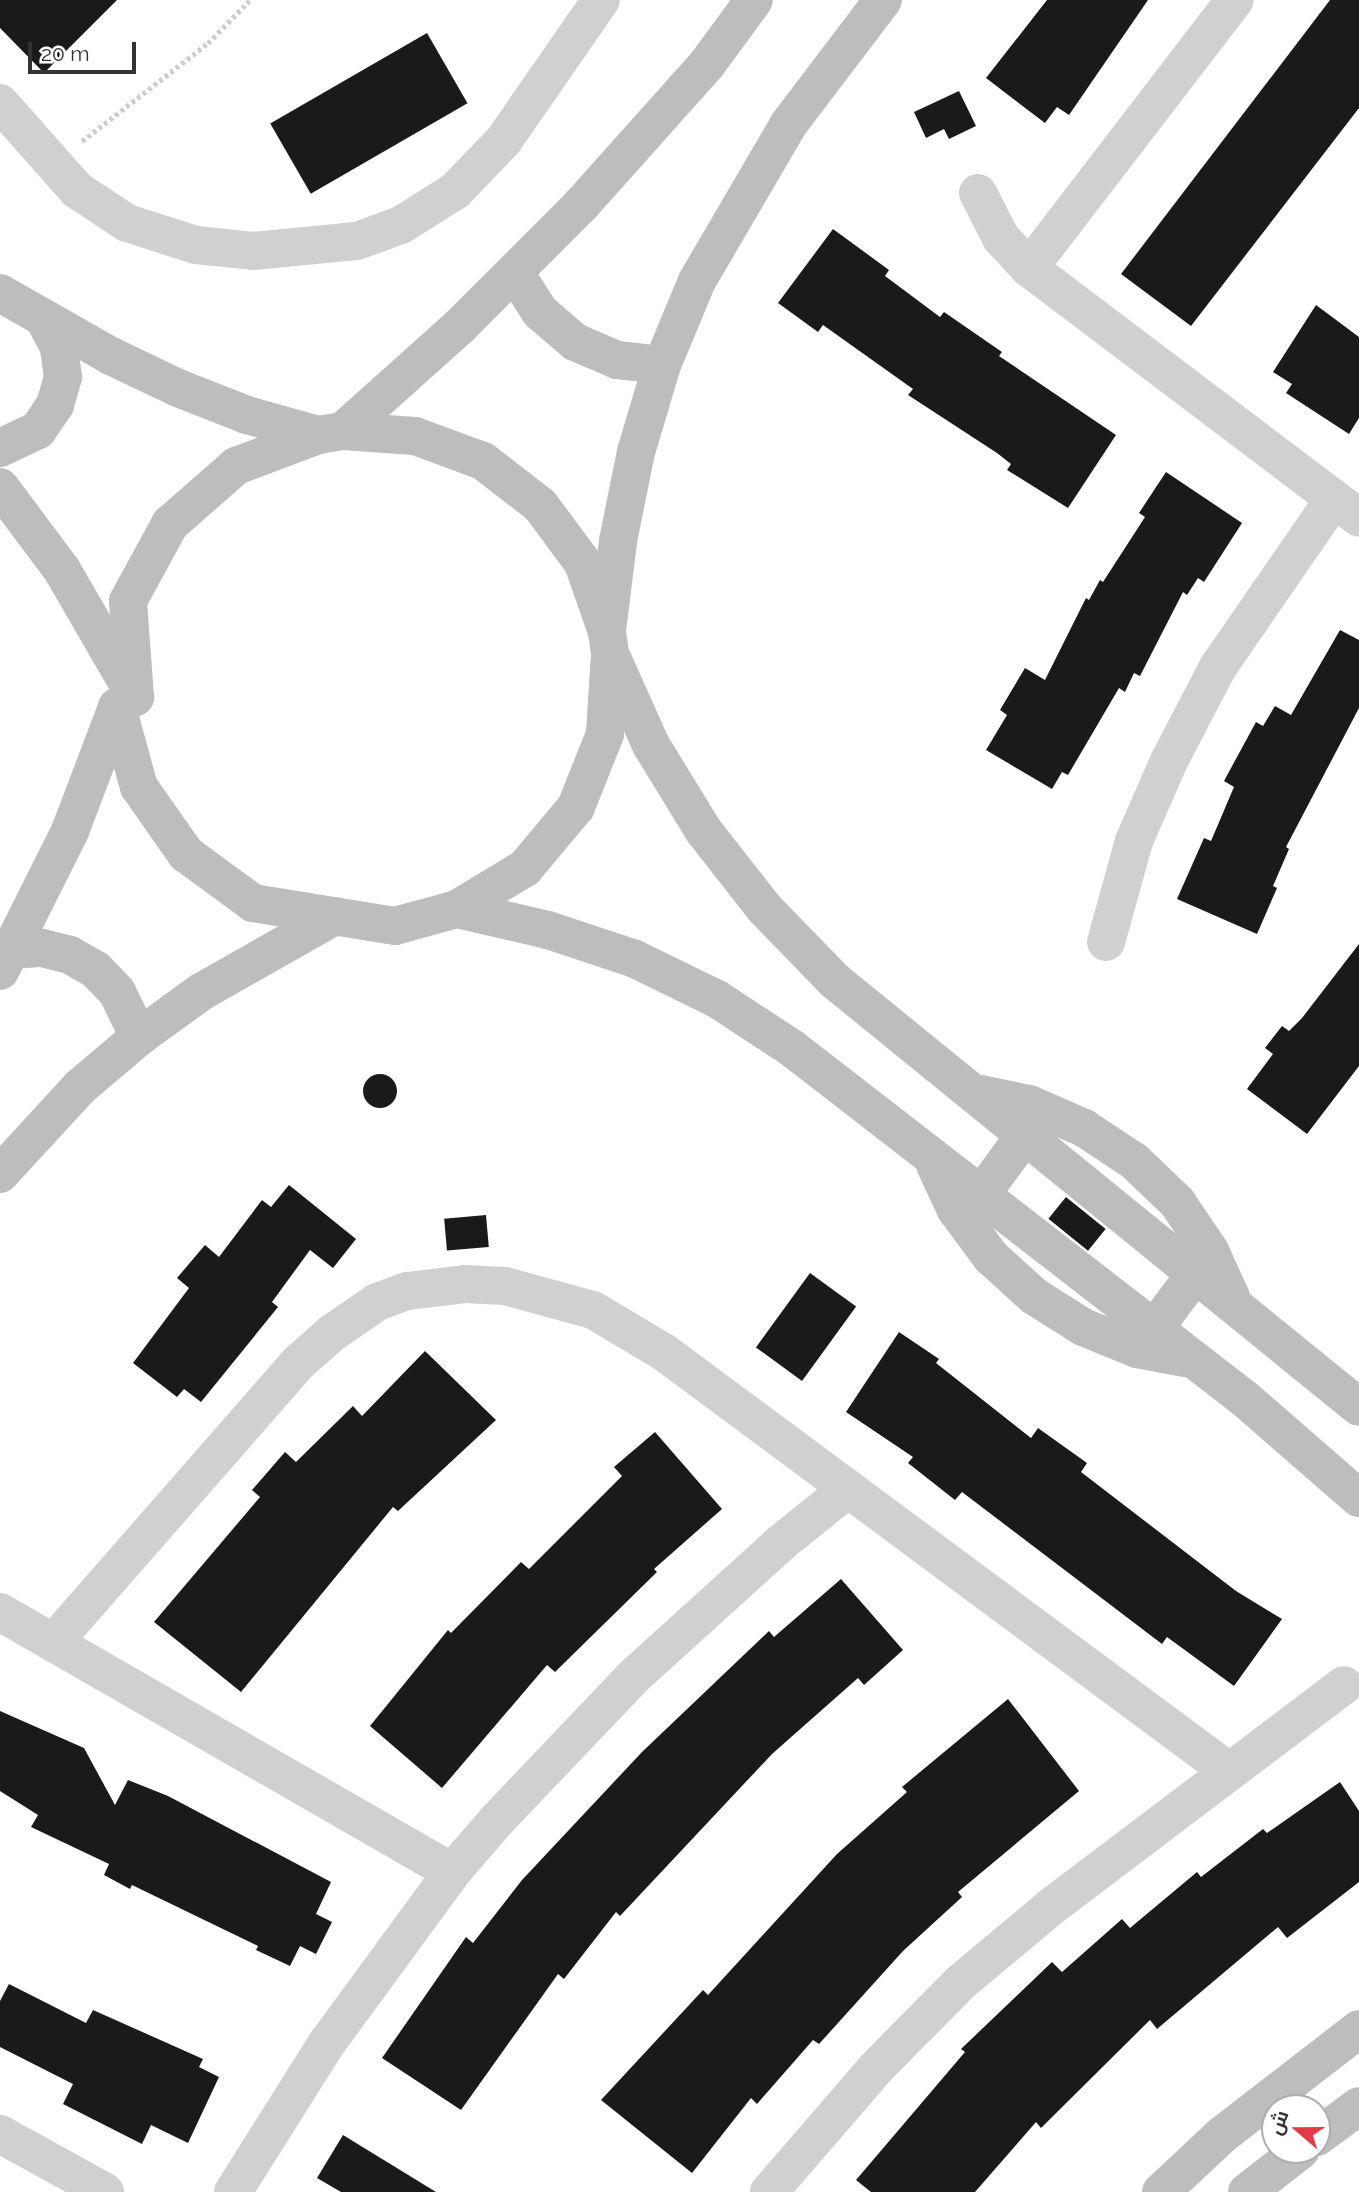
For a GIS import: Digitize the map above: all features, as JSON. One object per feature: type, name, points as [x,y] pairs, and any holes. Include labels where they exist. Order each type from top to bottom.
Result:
[{"type":"street","points":[[0,103],[77,190],[127,223],[196,245],[253,251],[357,241],[401,225],[455,191],[504,140],[601,0]]},
{"type":"street","points":[[754,0],[644,135],[515,273],[330,433],[236,466],[170,524],[128,601],[126,702],[139,787],[186,854],[253,903],[395,926],[457,909],[525,868],[576,807],[605,734],[609,643],[618,541],[636,452],[663,365],[697,281],[739,201],[788,125],[883,0]]},
{"type":"street","points":[[1029,268],[1235,0]]},
{"type":"street","points":[[978,193],[1001,238],[1029,268],[1346,508],[1218,667],[1169,761],[1134,841],[1106,942]]},
{"type":"street","points":[[515,273],[540,312],[575,342],[617,360],[663,365]]},
{"type":"street","points":[[0,293],[45,321],[178,387],[247,415],[330,433],[415,436],[483,461],[540,505],[576,553],[609,643],[657,756],[704,830],[765,909],[835,981],[1359,1407]]},
{"type":"street","points":[[0,448],[38,430],[55,405],[63,377],[59,347],[45,321]]},
{"type":"street","points":[[0,487],[62,570],[126,702],[70,831],[6,960]]},
{"type":"street","points":[[457,909],[548,930],[635,959],[717,999],[793,1049],[1195,1360],[1359,1498]]},
{"type":"street","points":[[0,1174],[80,1087],[139,1037],[201,992],[335,916]]},
{"type":"street","points":[[6,960],[42,948],[70,956],[96,970],[117,992],[139,1037]]},
{"type":"street","points":[[971,1091],[1029,1104],[1062,1118],[1134,1161],[1177,1202],[1210,1251],[1235,1306]]},
{"type":"street","points":[[981,1195],[1025,1135]]},
{"type":"street","points":[[931,1157],[956,1210],[991,1257],[1034,1296],[1094,1332],[1137,1349],[1195,1360]]},
{"type":"street","points":[[1154,1329],[1195,1273]]},
{"type":"street","points":[[53,1643],[298,1363],[377,1302],[438,1285],[505,1286],[593,1310],[665,1353],[1230,1772]]},
{"type":"street","points":[[233,2192],[327,2043],[452,1872],[632,1678],[782,1542],[848,1489]]},
{"type":"street","points":[[0,1612],[452,1872]]},
{"type":"street","points":[[769,2192],[876,2068],[960,1983],[1052,1906],[1344,1685]]},
{"type":"street","points":[[1161,2192],[1277,2090],[1359,2029]]},
{"type":"street","points":[[1331,2127],[1359,2106]]},
{"type":"street","points":[[0,2134],[105,2192]]},
{"type":"street","points":[[1247,2192],[1283,2164]]},
{"type":"path","points":[[53,163],[208,43],[250,0]]},
{"type":"building","points":[[0,0],[117,0],[44,73],[0,28]]},
{"type":"building","points":[[1047,0],[1148,0],[1069,115],[1057,107],[1045,123],[986,78]]},
{"type":"building","points":[[1330,0],[1359,0],[1359,108],[1191,326],[1121,274]]},
{"type":"building","points":[[427,33],[468,103],[311,194],[270,124]]},
{"type":"building","points":[[959,91],[976,126],[949,139],[944,129],[926,138],[914,112]]},
{"type":"building","points":[[833,229],[889,270],[885,276],[940,317],[944,312],[1002,352],[999,356],[1116,435],[1068,508],[1007,470],[1011,464],[908,395],[913,389],[823,325],[818,332],[778,303]]},
{"type":"building","points":[[1316,305],[1359,337],[1359,418],[1349,434],[1286,393],[1292,384],[1273,372]]},
{"type":"building","points":[[1166,472],[1242,523],[1204,582],[1198,578],[1187,595],[1183,592],[1140,676],[1134,673],[1125,692],[1119,688],[1068,775],[1062,772],[1052,789],[986,750],[1007,715],[1000,710],[1025,668],[1045,680],[1086,598],[1089,600],[1100,580],[1103,582],[1145,517],[1139,513]]},
{"type":"building","points":[[1340,630],[1359,640],[1359,708],[1286,847],[1289,849],[1273,886],[1277,888],[1257,934],[1177,899],[1204,838],[1211,841],[1234,787],[1224,781],[1256,722],[1263,726],[1275,706],[1291,715]]},
{"type":"building","points":[[1359,944],[1359,1066],[1307,1134],[1247,1089],[1273,1054],[1265,1048],[1282,1026],[1289,1031],[1302,1018]]},
{"type":"building","points":[[380,1074],[392,1079],[397,1091],[392,1103],[380,1108],[368,1103],[363,1091],[368,1079]]},
{"type":"building","points":[[289,1185],[356,1239],[333,1268],[310,1250],[272,1302],[278,1307],[201,1402],[184,1389],[177,1397],[133,1363],[189,1288],[177,1278],[205,1245],[219,1257],[262,1200],[271,1207]]},
{"type":"building","points":[[1066,1197],[1106,1229],[1088,1251],[1048,1219]]},
{"type":"building","points":[[486,1215],[489,1247],[447,1251],[444,1219]]},
{"type":"building","points":[[810,1273],[856,1307],[802,1381],[756,1347]]},
{"type":"building","points":[[899,1332],[939,1359],[936,1363],[1031,1438],[1038,1428],[1087,1463],[1081,1472],[1236,1591],[1282,1619],[1234,1686],[1167,1637],[1162,1644],[962,1492],[955,1500],[908,1463],[913,1457],[846,1412]]},
{"type":"building","points":[[425,1351],[496,1420],[398,1511],[393,1507],[241,1692],[154,1622],[260,1497],[252,1490],[285,1452],[296,1462],[353,1406],[362,1416]]},
{"type":"building","points":[[655,1432],[722,1509],[654,1569],[657,1572],[555,1672],[547,1665],[442,1788],[370,1726],[448,1630],[451,1633],[521,1562],[529,1569],[622,1476],[614,1467]]},
{"type":"building","points":[[841,1579],[903,1650],[864,1685],[858,1678],[772,1754],[620,1916],[616,1912],[564,1979],[558,1974],[461,2110],[382,2058],[466,1937],[473,1943],[522,1880],[642,1752],[769,1631],[774,1637]]},
{"type":"building","points":[[1008,1699],[1079,1791],[958,1892],[962,1897],[903,1951],[819,2044],[813,2040],[757,2104],[751,2098],[692,2173],[601,2100],[703,1990],[708,1995],[837,1854],[907,1792],[902,1787]]},
{"type":"building","points":[[0,1711],[84,1748],[115,1805],[128,1780],[168,1796],[331,1882],[316,1914],[332,1922],[316,1954],[300,1946],[290,1966],[256,1950],[258,1946],[132,1885],[130,1889],[104,1875],[109,1864],[31,1827],[38,1815],[0,1791]]},
{"type":"building","points":[[1340,1782],[1359,1811],[1359,1882],[1287,1938],[1278,1927],[1157,2029],[1150,2020],[1041,2128],[1036,2122],[975,2192],[871,2192],[856,2180],[965,2052],[961,2049],[1052,1962],[1062,1972],[1122,1919],[1130,1928],[1197,1872],[1201,1877],[1263,1829],[1267,1833]]},
{"type":"building","points":[[9,1984],[86,2023],[93,2010],[203,2059],[199,2067],[219,2077],[188,2143],[151,2125],[142,2144],[63,2104],[73,2084],[0,2047],[0,2001]]},
{"type":"building","points":[[343,2135],[436,2192],[341,2192],[317,2178]]}]
